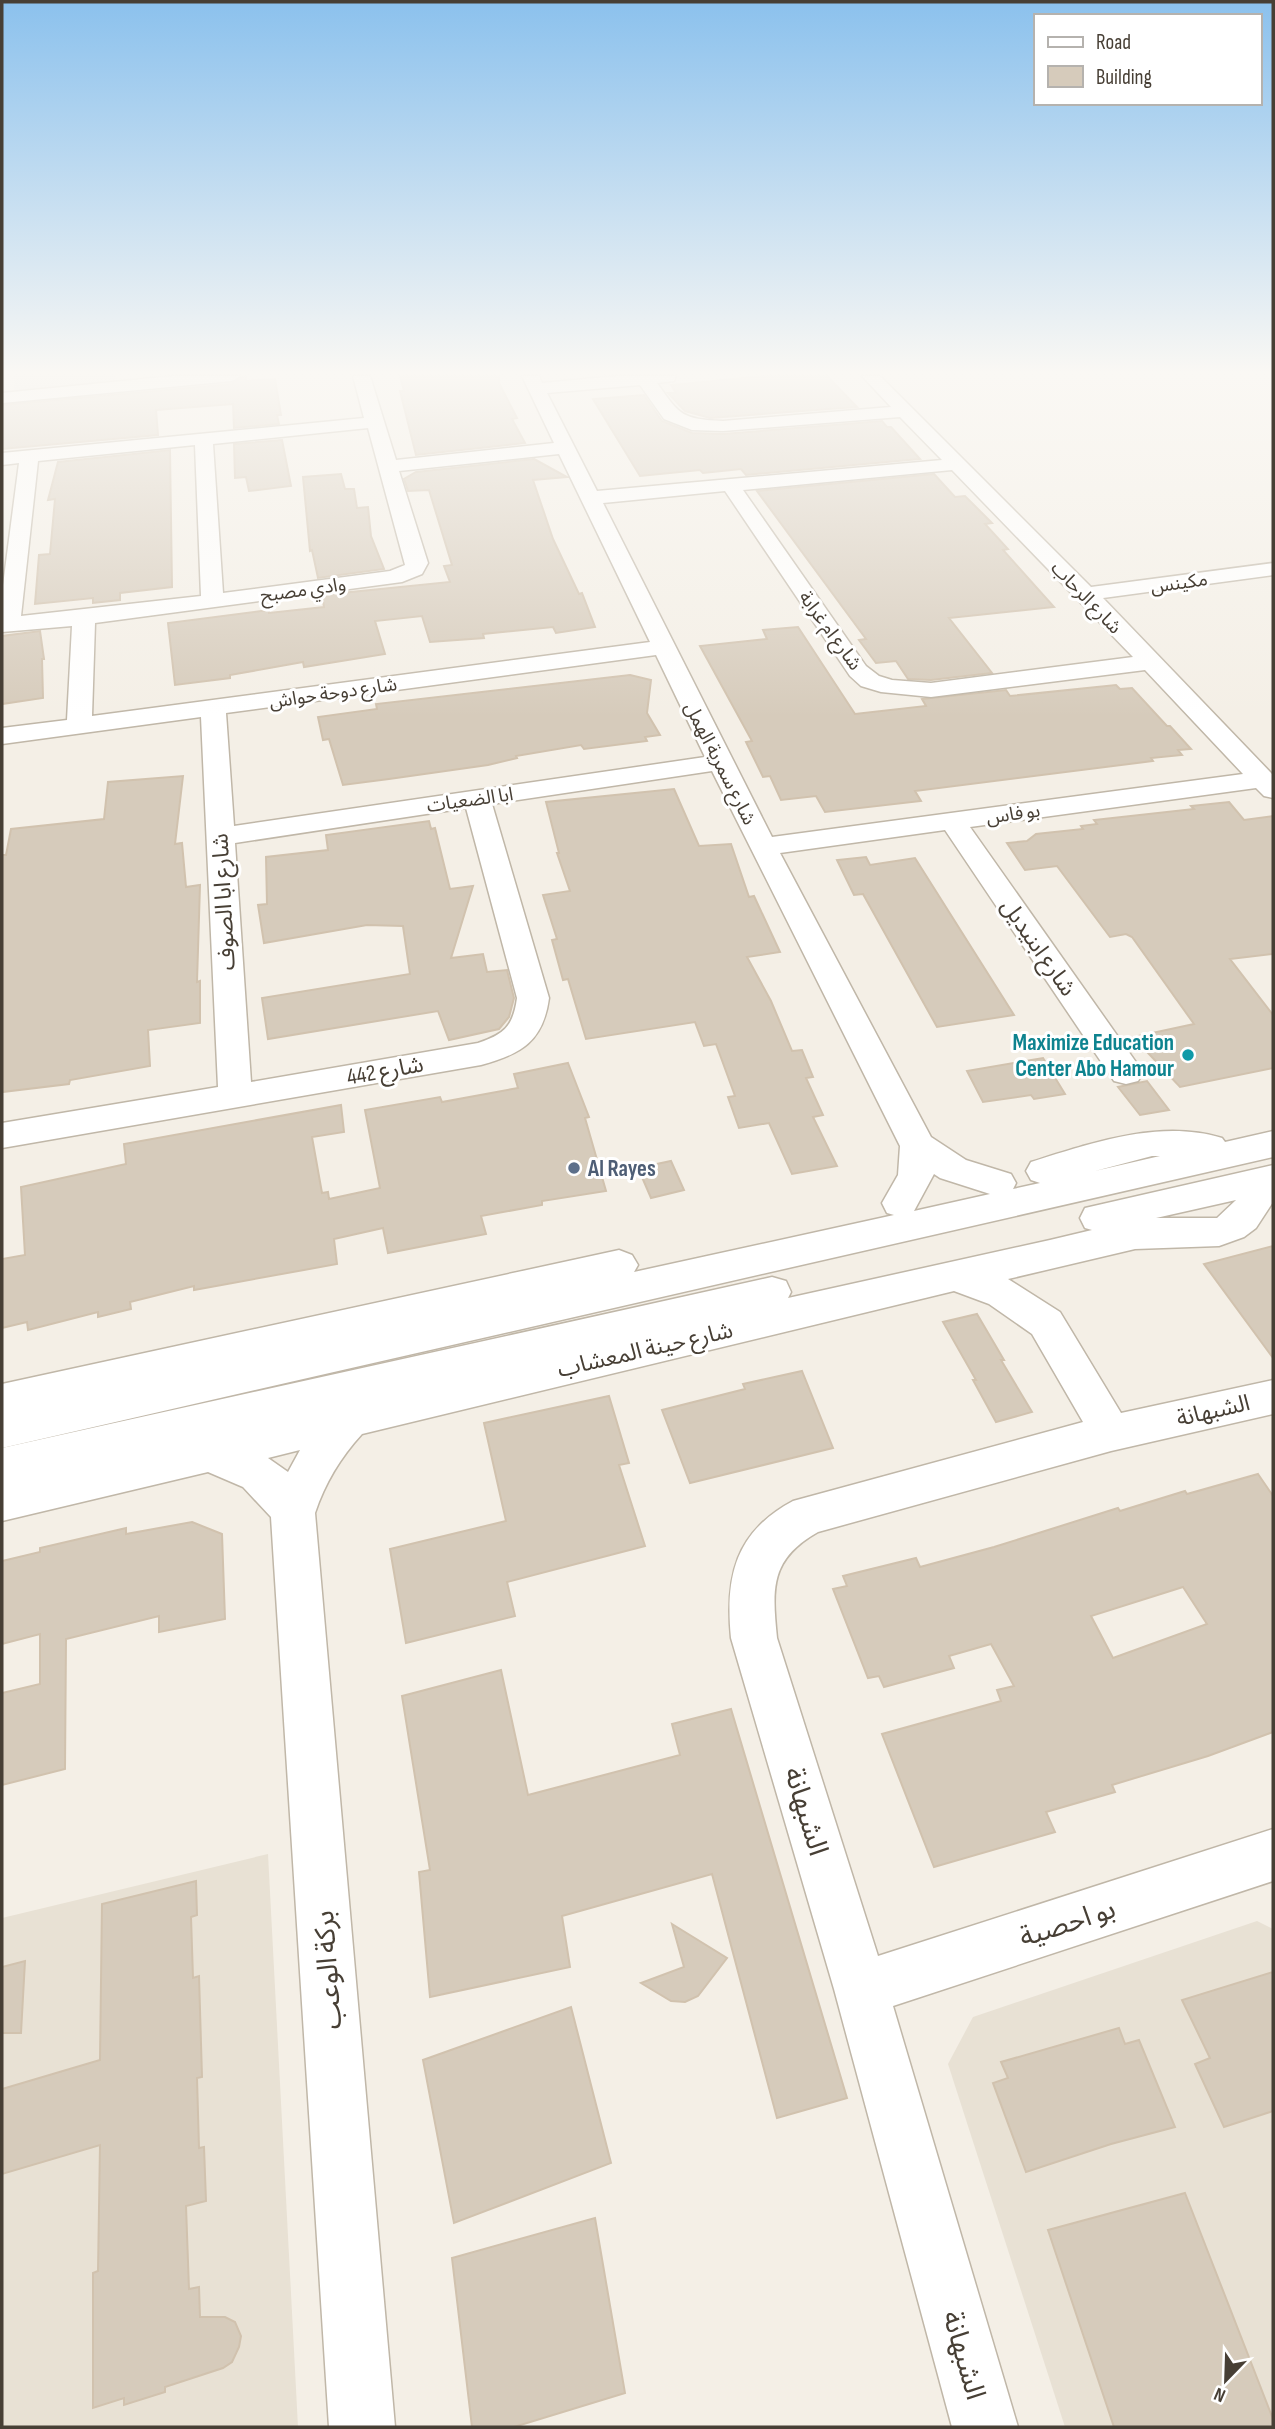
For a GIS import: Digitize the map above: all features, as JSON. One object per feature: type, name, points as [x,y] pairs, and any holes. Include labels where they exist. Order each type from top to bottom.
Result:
[{"type":"street","points":[[5,625],[24,489]]},
{"type":"street","points":[[206,489],[212,602]]},
{"type":"street","name":"وادي مصبح","points":[[5,625],[84,618],[394,577],[414,569],[417,563],[396,489]]},
{"type":"street","name":"شارع سمرية الهمل","points":[[586,489],[763,846],[918,1146],[953,1170],[998,1183]]},
{"type":"street","points":[[590,498],[683,489]]},
{"type":"street","name":"شارع ام غرابة","points":[[733,489],[858,671],[870,681],[890,687],[931,690],[1149,662]]},
{"type":"street","name":"شارع الرحاب","points":[[982,489],[1268,785]]},
{"type":"street","name":"مكينس","points":[[1086,594],[1273,569]]},
{"type":"street","points":[[79,725],[84,618]]},
{"type":"street","name":"شارع دوحة حواش","points":[[2,736],[663,648]]},
{"type":"street","name":"شارع ابا الصوف","points":[[213,708],[235,1096]]},
{"type":"street","name":"ابا الضعيات","points":[[219,837],[721,762]]},
{"type":"street","name":"بو فاس","points":[[763,846],[1268,785]]},
{"type":"street","name":"شارع 442","points":[[2,1136],[481,1054],[504,1047],[523,1033],[531,1017],[533,999],[477,798]]},
{"type":"street","name":"شارع ابنيديل","points":[[953,821],[1126,1073]]},
{"type":"street","points":[[2,1401],[998,1183],[1152,1143],[1186,1144],[1263,1164]]},
{"type":"street","points":[[900,1203],[916,1176],[918,1146]]},
{"type":"street","points":[[2,1430],[1263,1164]]},
{"type":"street","name":"شارع حينة المعشاب","points":[[2,1502],[953,1275],[1145,1233],[1212,1233],[1226,1230],[1247,1216],[1263,1164]]},
{"type":"street","name":"شارع حينة المعشاب","points":[[2,1468],[1263,1164]]},
{"type":"street","points":[[1059,1253],[1049,1268],[1044,1285],[1042,1303],[1046,1323],[1111,1433]]},
{"type":"street","points":[[953,1275],[1003,1293],[1046,1323]]},
{"type":"street","name":"الشبهانة","points":[[985,2427],[861,1989],[754,1638],[750,1597],[757,1565],[776,1535],[808,1515],[1111,1433],[1273,1396]]},
{"type":"street","name":"بركة الوعب","points":[[350,1419],[314,1462],[293,1513],[362,2427]]},
{"type":"street","points":[[79,1450],[156,1467]]},
{"type":"street","points":[[209,1454],[236,1461],[260,1473],[280,1491],[293,1513]]},
{"type":"street","name":"بو احصية","points":[[861,1989],[1273,1855]]},
{"type":"shaded area","points":[[268,1854],[298,2427],[2,2427],[2,1918]]},
{"type":"shaded area","points":[[1257,1921],[1273,1929],[1273,2427],[1065,2427],[948,2064],[973,2017]]},
{"type":"building","points":[[51,489],[171,489],[172,587],[120,593],[120,600],[93,603],[93,598],[35,604],[39,555],[50,554],[55,499],[48,500]]},
{"type":"building","points":[[304,489],[354,489],[357,508],[368,507],[371,536],[384,569],[318,578],[312,550],[310,551]]},
{"type":"building","points":[[407,489],[536,489],[553,539],[579,594],[582,593],[595,627],[556,633],[553,627],[483,634],[484,638],[430,642],[422,616],[375,621],[385,654],[304,667],[303,662],[230,675],[230,678],[175,685],[168,623],[269,610],[269,613],[324,607],[322,595],[450,582],[444,566],[452,565],[429,490]]},
{"type":"building","points":[[948,489],[955,497],[965,496],[992,523],[985,524],[1008,549],[1003,550],[1054,607],[949,618],[992,673],[931,680],[908,679],[896,661],[876,663],[859,640],[866,639],[757,491]]},
{"type":"building","points":[[798,627],[855,714],[926,706],[922,699],[1006,690],[1010,696],[1116,685],[1120,689],[1132,688],[1191,749],[1178,750],[1182,755],[1151,758],[1153,761],[915,791],[921,801],[825,812],[816,796],[781,800],[770,776],[763,777],[746,742],[752,741],[700,646],[767,639],[763,630]]},
{"type":"building","points":[[40,631],[44,659],[43,698],[2,704],[2,636]]},
{"type":"building","points":[[630,675],[651,680],[647,713],[660,735],[645,737],[647,741],[584,749],[581,745],[516,756],[517,758],[488,765],[389,779],[343,785],[329,739],[323,740],[318,717],[377,709],[376,704]]},
{"type":"building","points":[[183,776],[175,844],[182,843],[186,887],[200,885],[197,982],[200,981],[200,1023],[148,1030],[150,1066],[70,1080],[69,1084],[2,1092],[2,855],[6,855],[11,829],[104,819],[108,782]]},
{"type":"building","points":[[674,789],[699,846],[731,844],[749,897],[754,896],[780,952],[747,957],[771,1001],[792,1051],[802,1050],[813,1077],[806,1078],[823,1115],[813,1117],[837,1166],[792,1174],[769,1123],[739,1128],[728,1097],[735,1096],[716,1044],[704,1046],[695,1022],[586,1039],[568,979],[563,980],[552,940],[557,939],[543,895],[570,891],[557,853],[546,802]]},
{"type":"building","points":[[1229,802],[1244,820],[1273,816],[1273,954],[1230,959],[1273,1015],[1273,1068],[1180,1087],[1133,1037],[1194,1024],[1132,937],[1126,934],[1110,937],[1057,866],[1025,870],[1007,843],[1027,841],[1036,834],[1083,829],[1081,826],[1097,824],[1094,820],[1194,809],[1191,806]]},
{"type":"building","points":[[429,821],[431,829],[435,828],[450,889],[473,886],[451,958],[483,954],[487,972],[507,970],[514,998],[509,1017],[499,1029],[449,1040],[438,1011],[268,1039],[262,998],[410,974],[403,926],[367,925],[264,943],[258,905],[267,904],[266,857],[328,850],[326,835]]},
{"type":"building","points":[[866,857],[870,865],[915,858],[1014,1015],[937,1027],[863,894],[854,895],[837,860]]},
{"type":"building","points":[[1043,1058],[1065,1094],[1034,1099],[1031,1095],[983,1102],[967,1071]]},
{"type":"building","points":[[568,1063],[589,1117],[585,1118],[606,1191],[542,1201],[542,1205],[481,1216],[486,1234],[388,1253],[383,1228],[334,1239],[337,1264],[194,1290],[194,1286],[130,1302],[131,1309],[98,1317],[98,1312],[28,1330],[27,1322],[2,1328],[2,1259],[25,1255],[21,1187],[126,1164],[124,1144],[341,1105],[344,1132],[312,1137],[322,1193],[328,1192],[329,1199],[380,1188],[365,1110],[440,1097],[442,1102],[518,1088],[514,1074]]},
{"type":"building","points":[[1147,1081],[1169,1110],[1140,1115],[1118,1087]]},
{"type":"building","points":[[671,1161],[684,1190],[651,1198],[638,1168]]},
{"type":"building","points":[[1273,1246],[1273,1358],[1204,1264]]},
{"type":"building","points":[[977,1314],[1032,1412],[996,1422],[943,1322]]},
{"type":"building","points":[[802,1371],[833,1448],[690,1483],[662,1410],[745,1389],[743,1384]]},
{"type":"building","points":[[609,1396],[629,1463],[619,1465],[645,1546],[507,1582],[515,1616],[406,1643],[390,1549],[506,1521],[484,1423]]},
{"type":"building","points":[[1258,1474],[1273,1496],[1273,1732],[1208,1756],[1112,1785],[1115,1792],[1046,1812],[1055,1832],[934,1867],[882,1734],[1001,1701],[997,1690],[1014,1686],[991,1644],[949,1656],[954,1668],[884,1687],[879,1676],[868,1678],[833,1589],[847,1586],[843,1576],[916,1558],[920,1567],[1118,1508],[1120,1511],[1185,1491],[1187,1494]],"holes":[[[1183,1587],[1207,1624],[1113,1658],[1091,1616]]]},
{"type":"building","points":[[192,1522],[222,1534],[225,1619],[159,1632],[159,1616],[66,1639],[65,1769],[2,1785],[2,1693],[40,1684],[40,1634],[2,1644],[2,1561],[40,1552],[40,1548],[126,1528],[126,1534]]},
{"type":"building","points":[[501,1670],[528,1795],[680,1755],[672,1724],[731,1709],[847,2098],[777,2118],[712,1874],[562,1916],[570,1967],[430,1997],[419,1872],[430,1870],[402,1696]]},
{"type":"building","points":[[196,1881],[197,1915],[191,1917],[193,1978],[199,1976],[202,2077],[197,2078],[199,2148],[204,2147],[206,2201],[186,2206],[189,2289],[199,2287],[200,2317],[225,2317],[235,2322],[241,2336],[239,2347],[232,2362],[223,2368],[165,2387],[165,2392],[124,2405],[124,2398],[93,2408],[93,2273],[98,2271],[100,2145],[2,2174],[2,2089],[100,2060],[102,1904]]},
{"type":"building","points":[[672,1924],[727,1958],[698,1996],[685,2002],[671,2001],[641,1983],[684,1967]]},
{"type":"building","points":[[25,1961],[21,2033],[2,2033],[2,1967]]},
{"type":"building","points":[[1273,1972],[1273,2111],[1224,2127],[1195,2064],[1210,2058],[1182,2000]]},
{"type":"building","points":[[571,2007],[611,2163],[454,2223],[423,2060]]},
{"type":"building","points":[[1119,2028],[1125,2044],[1139,2040],[1175,2127],[1111,2144],[1026,2172],[993,2083],[1008,2078],[1001,2062]]},
{"type":"building","points":[[1185,2193],[1273,2419],[1273,2427],[1114,2427],[1048,2230]]},
{"type":"building","points":[[595,2218],[625,2393],[514,2427],[472,2427],[452,2258]]},
{"type":"place","name":"Maximize Education Center Abo Hamour","points":[[1188,1055]]},
{"type":"place","name":"Al Rayes","points":[[574,1168]]}]
